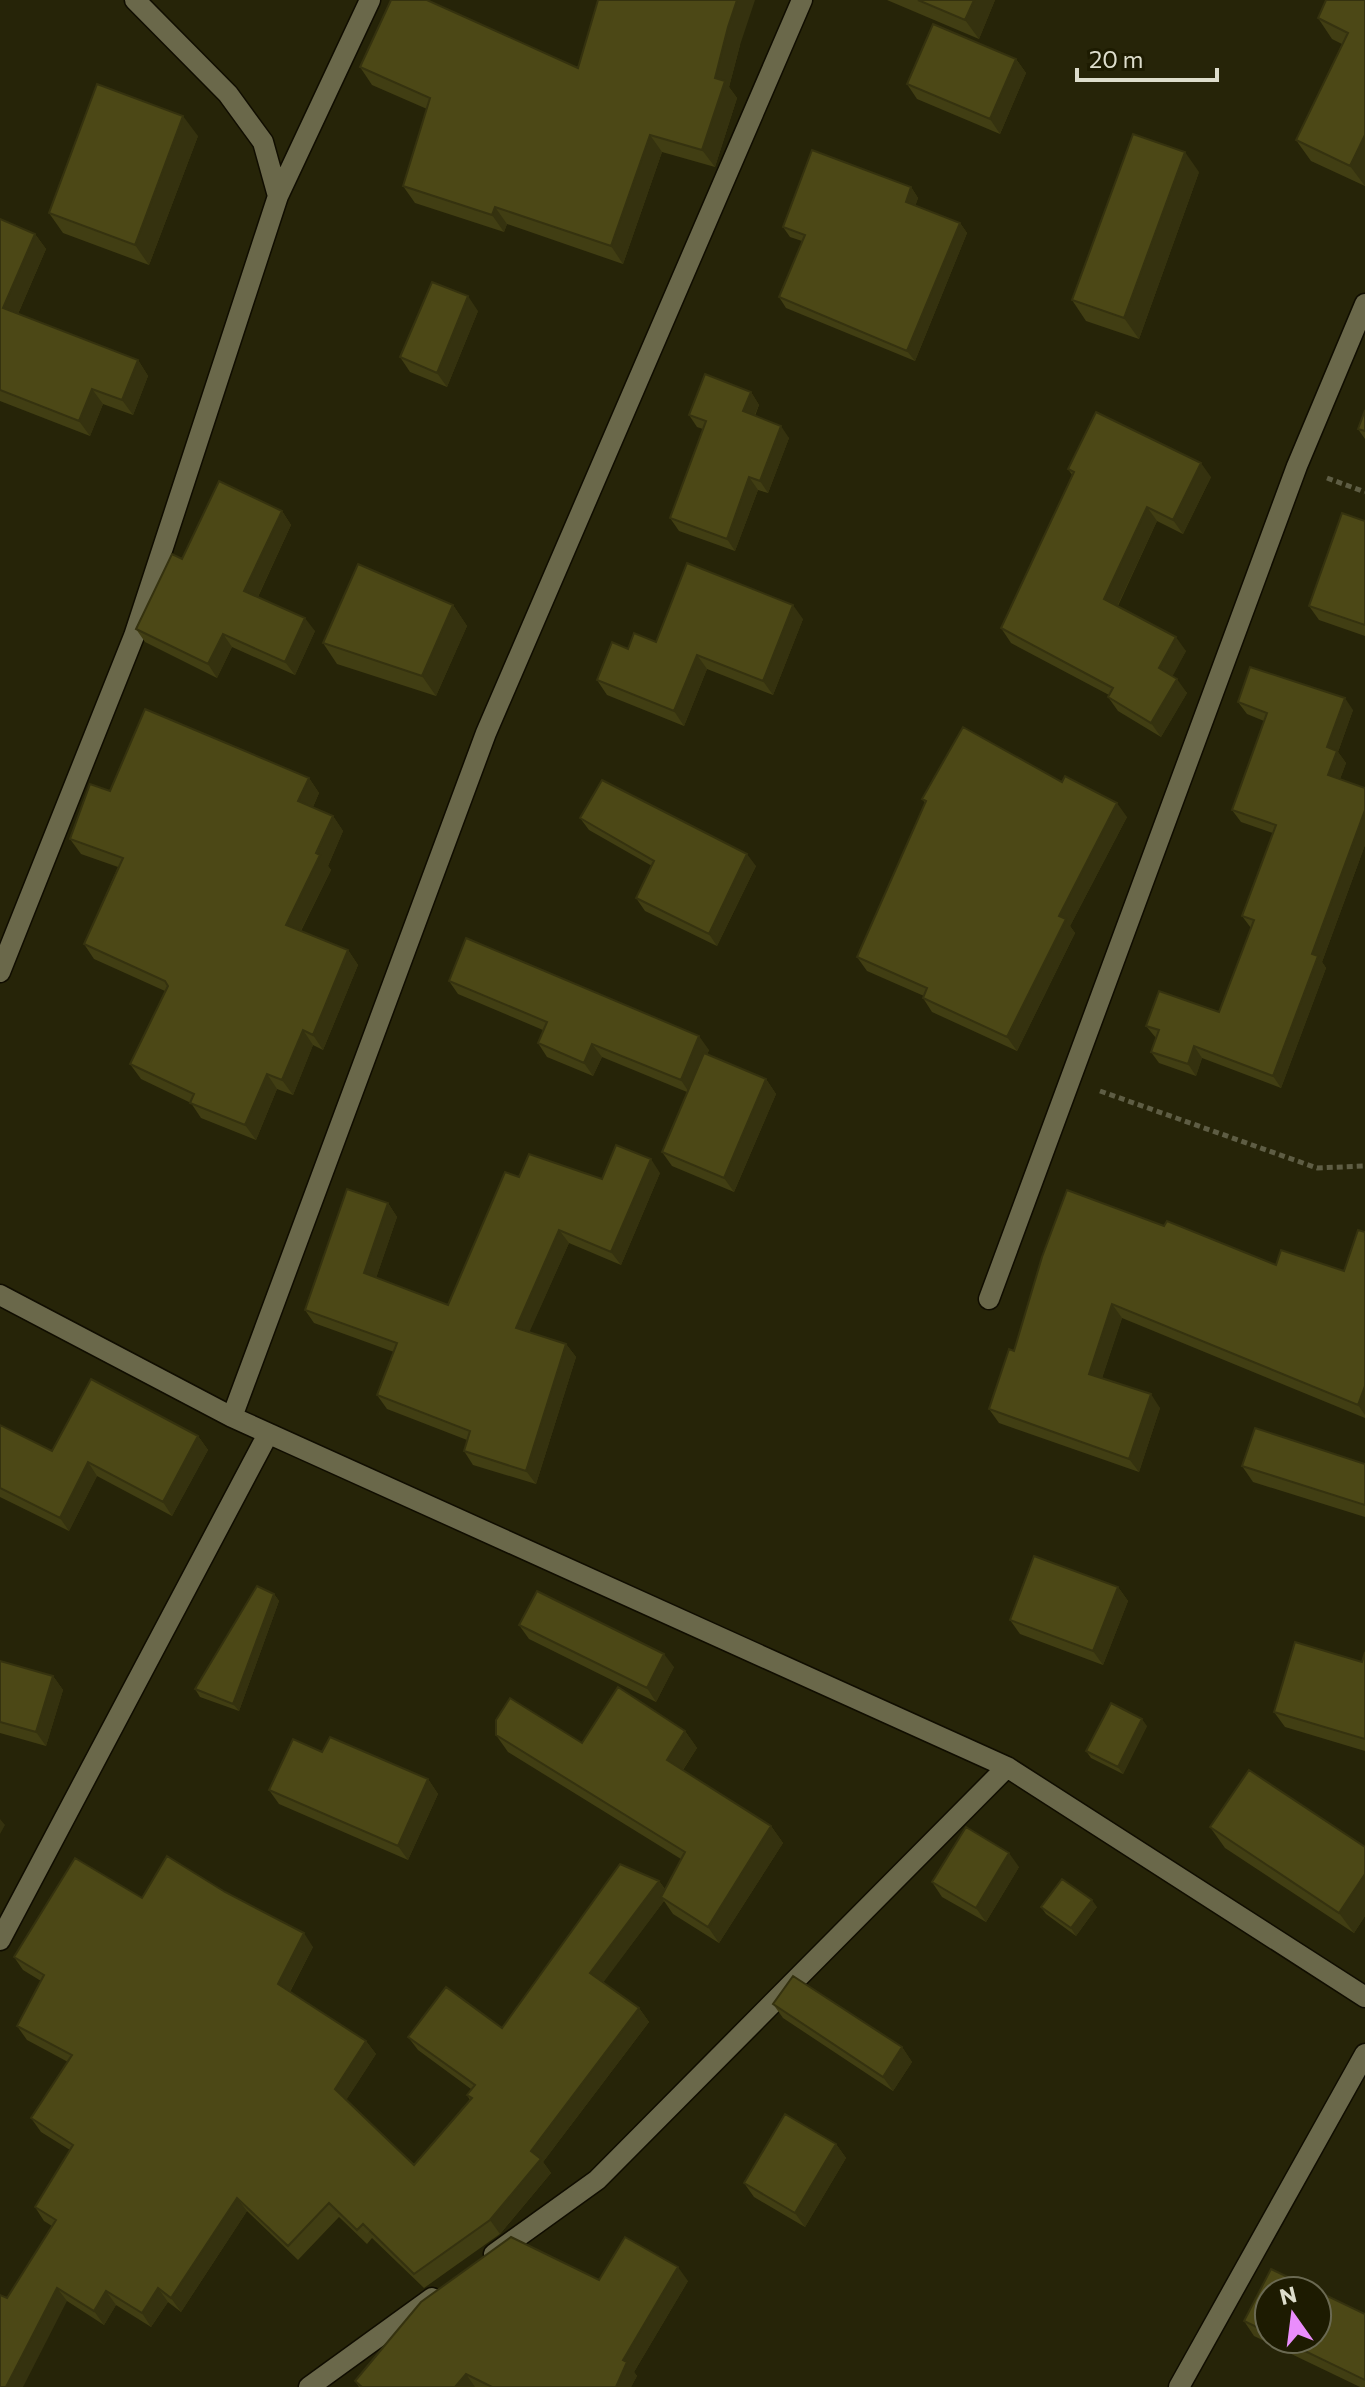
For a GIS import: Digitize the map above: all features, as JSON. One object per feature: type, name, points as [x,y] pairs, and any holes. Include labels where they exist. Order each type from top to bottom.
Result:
[{"type":"street","points":[[135,0],[228,94],[246,118],[263,142],[278,196]]},
{"type":"street","points":[[0,972],[134,636],[278,196],[370,0]]},
{"type":"street","points":[[232,1417],[486,733],[802,0]]},
{"type":"street","points":[[989,1299],[1297,466],[1365,304]]},
{"type":"street","points":[[0,1295],[268,1434],[1007,1767],[1365,1997]]},
{"type":"street","points":[[0,1940],[268,1434]]},
{"type":"street","points":[[472,2270],[597,2180],[1007,1767]]},
{"type":"street","points":[[1179,2387],[1365,2054]]},
{"type":"street","points":[[309,2387],[446,2288]]},
{"type":"path","points":[[1072,1081],[1317,1168],[1365,1166]]},
{"type":"building","points":[[391,0],[427,0],[578,68],[598,0],[737,0],[715,78],[725,81],[702,150],[650,135],[611,246],[495,207],[492,215],[403,186],[430,98],[360,67]]},
{"type":"building","points":[[918,0],[974,0],[965,20]]},
{"type":"building","points":[[1326,0],[1365,0],[1365,135],[1350,166],[1296,140],[1348,33],[1318,18]]},
{"type":"building","points":[[933,24],[1016,59],[990,119],[907,84]]},
{"type":"building","points":[[97,84],[183,116],[135,245],[49,213]]},
{"type":"building","points":[[1133,134],[1185,152],[1124,318],[1072,300]]},
{"type":"building","points":[[812,150],[911,187],[906,202],[960,223],[907,351],[779,297],[805,235],[783,227]]},
{"type":"building","points":[[0,219],[35,234],[3,308],[138,360],[122,400],[92,389],[79,421],[0,390]]},
{"type":"building","points":[[432,282],[468,296],[437,373],[400,357]]},
{"type":"building","points":[[705,374],[751,392],[743,411],[781,426],[760,481],[749,477],[727,539],[670,518],[706,421],[689,415]]},
{"type":"building","points":[[1365,410],[1365,431],[1358,429]]},
{"type":"building","points":[[1096,412],[1201,463],[1173,520],[1147,507],[1104,599],[1176,637],[1159,668],[1177,679],[1151,723],[1108,697],[1113,688],[1001,628],[1074,472],[1068,469]]},
{"type":"building","points":[[219,481],[282,511],[244,591],[305,618],[285,662],[223,634],[208,664],[136,629],[172,554],[182,559]]},
{"type":"building","points":[[1342,513],[1365,521],[1365,625],[1309,606]]},
{"type":"building","points":[[687,563],[793,605],[763,681],[697,655],[674,711],[597,680],[612,642],[628,649],[634,633],[656,642]]},
{"type":"building","points":[[358,564],[453,605],[422,676],[323,643]]},
{"type":"building","points":[[1250,667],[1345,698],[1327,747],[1337,751],[1328,775],[1365,788],[1365,810],[1312,954],[1318,956],[1273,1076],[1194,1046],[1188,1064],[1151,1052],[1159,1030],[1146,1026],[1159,991],[1219,1012],[1254,920],[1242,916],[1276,825],[1232,810],[1267,713],[1238,702]]},
{"type":"building","points":[[145,709],[309,778],[298,801],[333,816],[316,853],[320,855],[286,925],[348,950],[313,1035],[303,1030],[282,1080],[267,1074],[245,1125],[190,1103],[194,1094],[130,1064],[168,986],[165,981],[84,944],[123,858],[70,839],[90,784],[110,791]]},
{"type":"building","points":[[963,727],[1062,782],[1065,776],[1117,803],[1059,916],[1066,919],[1007,1037],[923,998],[927,988],[857,957],[926,801],[922,799]]},
{"type":"building","points":[[602,780],[747,854],[709,934],[636,898],[654,861],[580,818]]},
{"type":"building","points":[[466,938],[699,1036],[681,1080],[592,1044],[584,1063],[538,1043],[547,1022],[449,981]]},
{"type":"building","points":[[704,1053],[766,1079],[724,1178],[662,1152]]},
{"type":"building","points":[[616,1145],[651,1159],[611,1252],[559,1230],[516,1328],[566,1344],[526,1471],[464,1451],[470,1431],[377,1395],[397,1343],[305,1310],[347,1189],[388,1203],[364,1273],[448,1305],[505,1172],[519,1177],[529,1154],[602,1179]]},
{"type":"building","points":[[1067,1190],[1164,1226],[1167,1221],[1276,1265],[1281,1250],[1344,1271],[1358,1230],[1365,1232],[1365,1386],[1358,1405],[1112,1304],[1089,1374],[1151,1394],[1129,1459],[989,1409],[1009,1349],[1014,1351],[1042,1257]]},
{"type":"building","points":[[91,1379],[198,1436],[163,1502],[88,1462],[60,1518],[0,1488],[0,1425],[52,1451]]},
{"type":"building","points":[[1255,1428],[1365,1464],[1365,1505],[1242,1466]]},
{"type":"building","points":[[1034,1556],[1118,1587],[1093,1651],[1010,1620]]},
{"type":"building","points":[[257,1586],[274,1594],[233,1704],[195,1689]]},
{"type":"building","points":[[537,1591],[664,1654],[647,1688],[519,1625]]},
{"type":"building","points":[[1295,1642],[1362,1662],[1365,1652],[1365,1739],[1274,1712]]},
{"type":"building","points":[[0,1661],[53,1676],[36,1732],[0,1722]]},
{"type":"building","points":[[618,1687],[685,1731],[667,1760],[771,1826],[708,1927],[661,1897],[685,1852],[496,1735],[496,1720],[510,1698],[582,1743]]},
{"type":"building","points":[[1111,1703],[1142,1719],[1118,1767],[1086,1751]]},
{"type":"building","points":[[330,1737],[428,1779],[398,1846],[269,1790],[293,1739],[322,1752]]},
{"type":"building","points":[[1249,1770],[1365,1847],[1365,1874],[1339,1913],[1210,1827]]},
{"type":"building","points":[[966,1827],[1009,1853],[976,1908],[932,1882]]},
{"type":"building","points":[[167,1856],[225,1892],[304,1933],[278,1984],[366,2041],[335,2089],[414,2165],[472,2098],[467,2095],[475,2085],[408,2037],[446,1987],[502,2028],[620,1864],[659,1881],[590,1973],[639,2008],[531,2151],[541,2159],[490,2220],[414,2274],[363,2224],[357,2230],[329,2203],[288,2246],[237,2198],[171,2298],[158,2288],[142,2313],[106,2291],[94,2311],[57,2288],[6,2387],[0,2387],[0,2295],[7,2298],[56,2220],[35,2207],[73,2145],[31,2118],[72,2055],[17,2026],[44,1975],[14,1957],[75,1858],[142,1898]]},
{"type":"building","points":[[1062,1879],[1092,1900],[1071,1928],[1041,1907]]},
{"type":"building","points":[[793,1976],[902,2047],[883,2077],[773,2004]]},
{"type":"building","points":[[785,2114],[836,2144],[795,2213],[744,2183]]},
{"type":"building","points":[[511,2237],[599,2280],[625,2237],[678,2267],[623,2360],[627,2362],[616,2387],[492,2387],[466,2374],[455,2387],[362,2387],[355,2381],[421,2302]]},
{"type":"building","points":[[1271,2269],[1284,2275],[1268,2275]]},
{"type":"building","points":[[1333,2299],[1365,2314],[1365,2380],[1313,2355],[1333,2355]]},
{"type":"building","points":[[1253,2304],[1253,2325],[1244,2321]]}]
